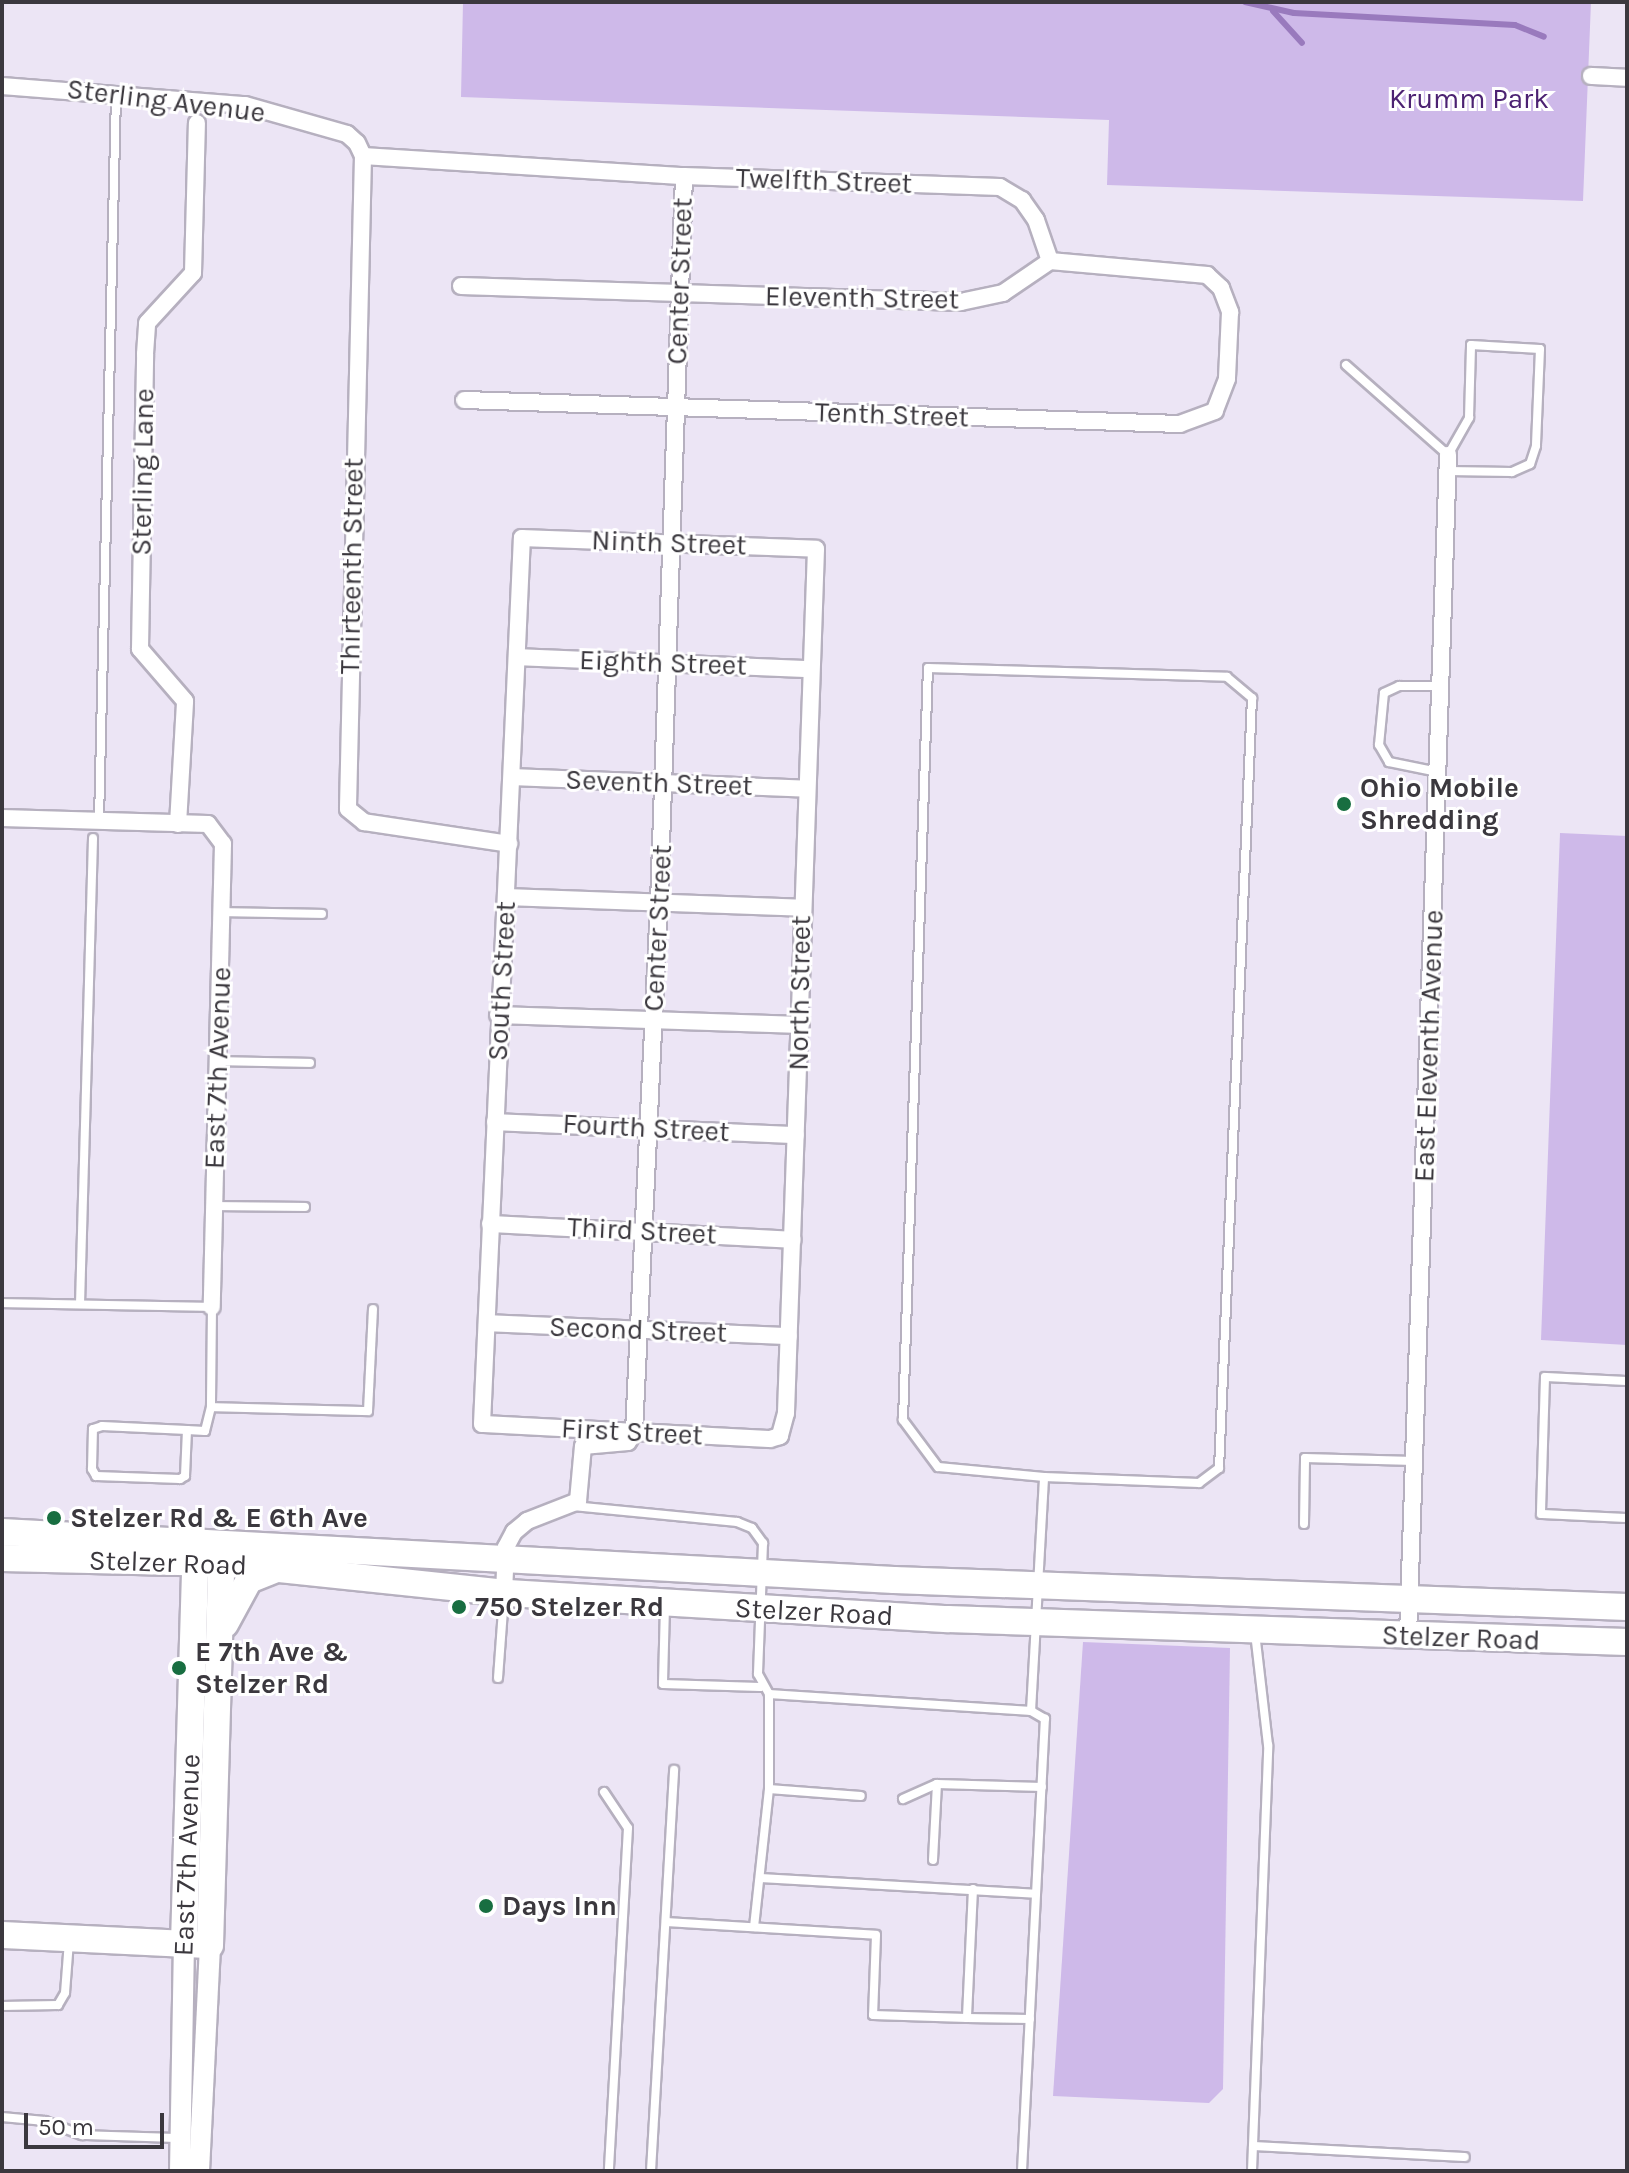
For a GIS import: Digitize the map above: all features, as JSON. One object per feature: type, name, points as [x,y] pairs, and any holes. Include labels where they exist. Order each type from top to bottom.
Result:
[{"type":"main road","name":"Stelzer Road","points":[[2,1532],[222,1552],[506,1556],[1038,1586],[1627,1607]]},
{"type":"main road","name":"Stelzer Road","points":[[2,1558],[196,1550]]},
{"type":"main road","name":"East 7th Avenue","points":[[196,1550],[197,1944]]},
{"type":"main road","name":"Stelzer Road","points":[[222,1552],[286,1568],[504,1593],[1036,1623],[1627,1642]]},
{"type":"main road","name":"East 7th Avenue","points":[[197,1944],[218,1671],[222,1552]]},
{"type":"main road","points":[[218,1671],[225,1622],[242,1588],[260,1573],[286,1568]]},
{"type":"main road","points":[[2,1935],[197,1944]]},
{"type":"street","points":[[1591,76],[1627,78]]},
{"type":"street","name":"Sterling Avenue","points":[[2,86],[245,105],[347,134],[363,156]]},
{"type":"street","name":"Sterling Lane","points":[[178,824],[185,701],[140,649],[145,354],[147,323],[193,273],[197,123]]},
{"type":"street","name":"Twelfth Street","points":[[363,156],[684,176],[1000,187],[1022,200],[1036,220],[1050,261]]},
{"type":"street","name":"Thirteenth Street","points":[[363,156],[348,809],[364,822],[509,844]]},
{"type":"street","name":"Center Street","points":[[634,1432],[664,783],[684,176]]},
{"type":"street","name":"Eleventh Street","points":[[461,286],[961,302],[1003,293],[1050,261]]},
{"type":"street","name":"Tenth Street","points":[[464,400],[1199,421],[1215,411],[1227,379],[1230,312],[1221,288],[1207,275],[1050,261]]},
{"type":"street","name":"East Eleventh Avenue","points":[[1408,1636],[1448,463]]},
{"type":"street","name":"South Street","points":[[482,1424],[498,1015],[507,897],[522,538]]},
{"type":"street","name":"Ninth Street","points":[[522,538],[816,549]]},
{"type":"street","name":"North Street","points":[[780,1436],[793,1240],[801,1025],[801,908],[816,549]]},
{"type":"street","name":"Eighth Street","points":[[517,657],[809,669]]},
{"type":"street","name":"Seventh Street","points":[[513,777],[806,789]]},
{"type":"street","points":[[2,818],[178,824]]},
{"type":"street","name":"East 7th Avenue","points":[[178,824],[208,824],[223,844],[212,1307]]},
{"type":"street","points":[[507,897],[801,908]]},
{"type":"street","points":[[498,1015],[801,1025]]},
{"type":"street","name":"Fourth Street","points":[[495,1122],[796,1135]]},
{"type":"street","name":"Third Street","points":[[490,1224],[793,1240]]},
{"type":"street","name":"Second Street","points":[[487,1323],[789,1336]]},
{"type":"street","name":"First Street","points":[[482,1424],[780,1436]]},
{"type":"street","points":[[504,1593],[506,1556],[514,1532],[527,1521],[573,1506],[580,1494],[583,1446],[628,1442],[634,1432]]},
{"type":"street","name":"East 7th Avenue","points":[[180,2171],[180,2138],[197,1944]]},
{"type":"street","name":"East 7th Avenue","points":[[197,1944],[199,2171]]},
{"type":"lane","points":[[99,821],[116,93]]},
{"type":"lane","points":[[1346,365],[1448,463],[1512,472],[1530,464],[1536,446],[1540,349],[1471,345],[1469,418],[1448,463]]},
{"type":"lane","points":[[928,668],[1227,677],[1252,698],[1219,1468],[1199,1483],[1044,1477],[938,1467],[903,1420],[928,668]]},
{"type":"lane","points":[[1438,772],[1389,762],[1379,745],[1384,693],[1399,686],[1441,686]]},
{"type":"lane","points":[[80,1304],[93,838]]},
{"type":"lane","points":[[222,912],[322,914]]},
{"type":"lane","points":[[218,1061],[310,1063]]},
{"type":"lane","points":[[214,1206],[305,1207]]},
{"type":"lane","points":[[2,1303],[212,1307],[209,1427],[187,1430],[102,1426],[93,1429],[92,1469],[96,1476],[180,1479],[185,1476],[187,1430]]},
{"type":"lane","points":[[211,1407],[368,1411],[373,1309]]},
{"type":"lane","points":[[1627,1381],[1545,1377],[1541,1514],[1627,1518]]},
{"type":"lane","points":[[1304,1524],[1305,1458],[1414,1461]]},
{"type":"lane","points":[[1031,1711],[1044,1477]]},
{"type":"lane","points":[[573,1506],[737,1522],[752,1528],[763,1543],[760,1687]]},
{"type":"lane","points":[[498,1678],[504,1593]]},
{"type":"lane","points":[[665,1603],[663,1684],[760,1687],[769,1694],[1031,1711],[1045,1719],[1022,2171]]},
{"type":"lane","points":[[1252,2171],[1268,1745],[1255,1632]]},
{"type":"lane","points":[[754,1927],[769,1789],[769,1694]]},
{"type":"lane","points":[[651,2171],[674,1770]]},
{"type":"lane","points":[[903,1799],[937,1784],[1042,1787]]},
{"type":"lane","points":[[933,1860],[937,1784]]},
{"type":"lane","points":[[769,1789],[861,1796]]},
{"type":"lane","points":[[604,1792],[628,1828],[609,2171]]},
{"type":"lane","points":[[760,1878],[1036,1894]]},
{"type":"lane","points":[[967,2018],[973,1889]]},
{"type":"lane","points":[[666,1922],[876,1935],[873,2015],[1030,2019]]},
{"type":"lane","points":[[2,2006],[58,2005],[65,1993],[69,1938]]},
{"type":"lane","points":[[2,2117],[45,2121],[82,2135],[180,2138]]},
{"type":"lane","points":[[1253,2146],[1465,2157]]},
{"type":"green space","name":"Krumm Park","points":[[463,2],[1591,2],[1583,201],[1107,185],[1109,120],[461,97]]},
{"type":"green space","points":[[1560,833],[1627,836],[1627,1345],[1541,1340]]},
{"type":"green space","points":[[1083,1642],[1230,1648],[1223,2089],[1209,2103],[1053,2096]]},
{"type":"waterway","points":[[1245,2],[1294,13],[1515,25],[1544,37]]},
{"type":"waterway","points":[[1273,11],[1302,43]]},
{"type":"place","name":"Ohio Mobile Shredding","points":[[1344,804]]},
{"type":"place","name":"Stelzer Rd & E 6th Ave","points":[[54,1518]]},
{"type":"place","name":"750 Stelzer Rd","points":[[459,1607]]},
{"type":"place","name":"E 7th Ave & Stelzer Rd","points":[[179,1668]]},
{"type":"place","name":"Days Inn","points":[[486,1906]]}]
